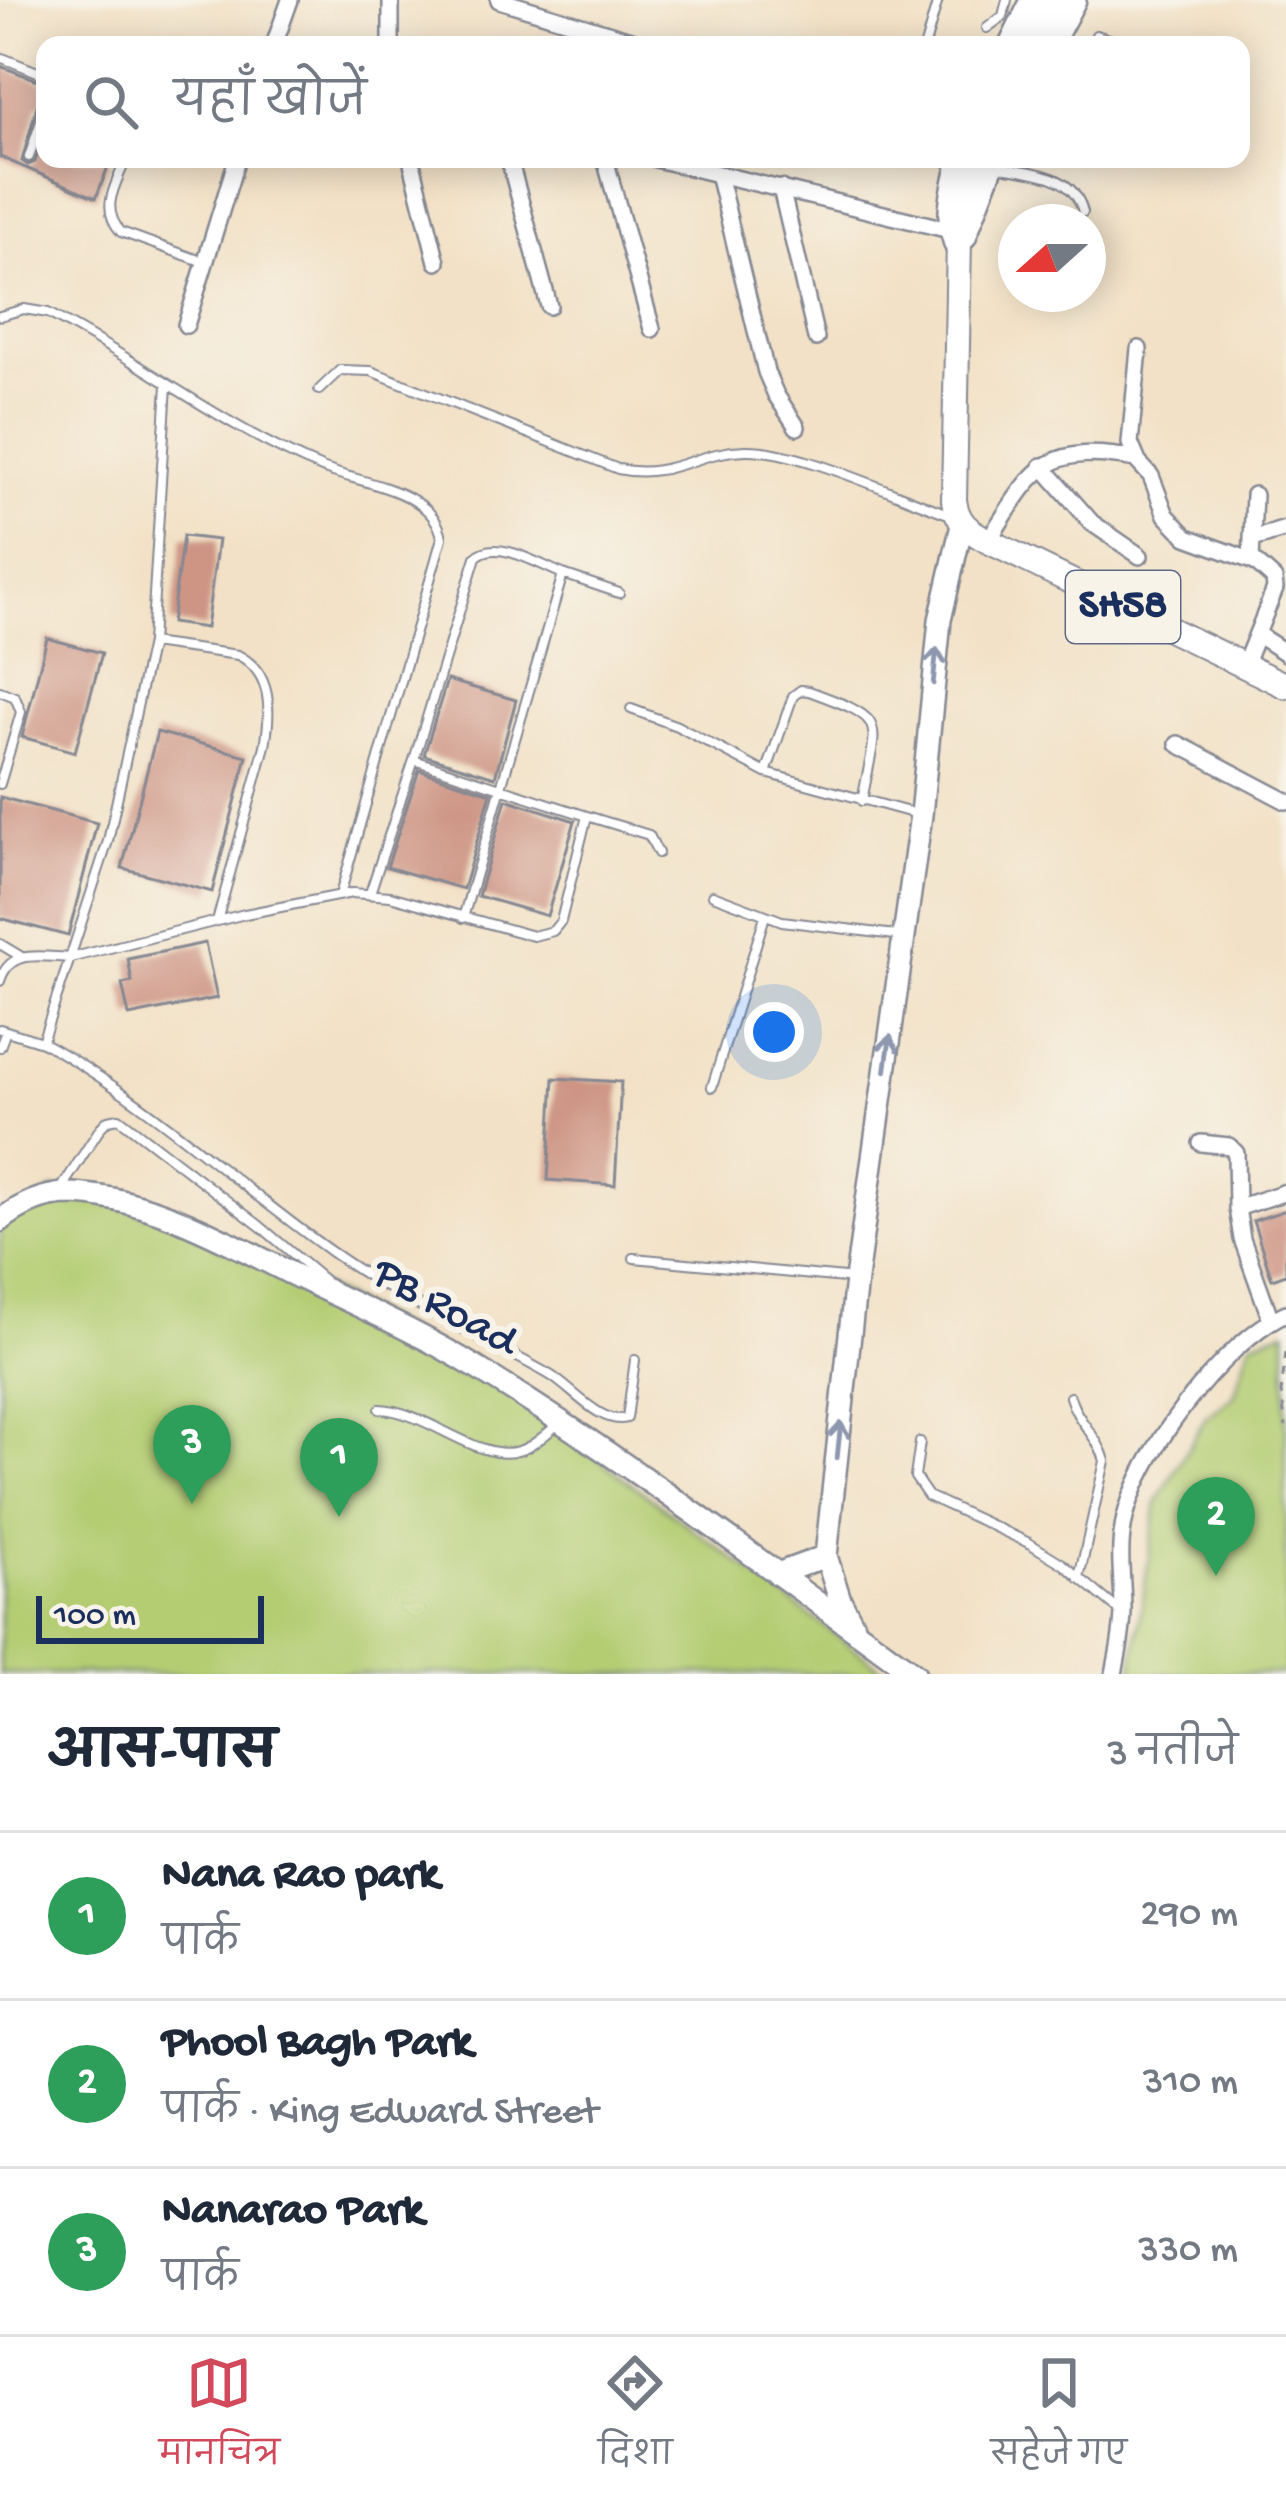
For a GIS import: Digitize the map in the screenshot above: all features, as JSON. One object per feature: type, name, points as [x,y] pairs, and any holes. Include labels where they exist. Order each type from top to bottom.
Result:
[{"type":"main road","points":[[1033,36],[1051,0]]},
{"type":"main road","points":[[960,521],[954,500],[957,235],[984,168]]},
{"type":"main road","name":"SH58","points":[[960,521],[988,541],[1286,686]]},
{"type":"street","points":[[277,36],[290,0]]},
{"type":"street","points":[[391,0],[392,36]]},
{"type":"street","points":[[499,0],[617,36]]},
{"type":"street","points":[[1014,36],[1031,0]]},
{"type":"street","points":[[1056,36],[1075,0]]},
{"type":"street","points":[[186,325],[234,168]]},
{"type":"street","points":[[413,168],[437,262]]},
{"type":"street","points":[[511,168],[549,306]]},
{"type":"street","points":[[607,168],[652,329]]},
{"type":"street","points":[[693,168],[957,235]]},
{"type":"street","points":[[957,168],[949,210],[957,235]]},
{"type":"street","points":[[718,174],[766,372],[797,427]]},
{"type":"street","points":[[781,188],[816,338]]},
{"type":"street","points":[[1139,349],[1129,427],[1136,459],[1151,476],[1172,525],[1199,544],[1265,567],[1274,579],[1275,589],[1244,666]]},
{"type":"street","points":[[988,541],[1042,466],[1084,452],[1136,459]]},
{"type":"street","points":[[1042,466],[1092,524],[1140,556]]},
{"type":"street","points":[[1252,561],[1254,495]]},
{"type":"street","points":[[857,1632],[840,1600],[826,1556],[856,1280],[921,815],[940,620],[960,521]]},
{"type":"street","points":[[1253,538],[1286,529]]},
{"type":"street","points":[[1258,635],[1286,652]]},
{"type":"street","points":[[1178,744],[1286,801]]},
{"type":"street","points":[[1114,1674],[1123,1614],[1123,1527],[1137,1486],[1156,1448],[1186,1406],[1232,1354],[1279,1317],[1242,1239],[1236,1153],[1229,1146],[1201,1143]]},
{"type":"street","points":[[1237,1208],[1286,1192]]},
{"type":"street","points":[[0,1221],[27,1204],[57,1196]]},
{"type":"street","name":"PB Road","points":[[57,1196],[89,1196],[180,1221],[344,1298],[473,1366],[915,1674]]},
{"type":"street","points":[[777,1574],[826,1556]]},
{"type":"lane","points":[[928,36],[938,0]]},
{"type":"lane","points":[[987,28],[1003,16],[1007,0]]},
{"type":"lane","points":[[0,57],[36,71]]},
{"type":"lane","points":[[29,157],[36,136]]},
{"type":"lane","points":[[123,168],[108,215],[121,232],[206,262]]},
{"type":"lane","points":[[1012,168],[1066,183],[1081,204]]},
{"type":"lane","points":[[0,316],[24,309],[48,313],[291,454],[420,502],[440,524],[442,538],[340,895]]},
{"type":"lane","points":[[320,390],[340,370],[371,371],[617,469],[639,473],[658,473],[721,453],[776,452],[960,521]]},
{"type":"lane","points":[[42,1042],[108,841],[151,643],[167,385]]},
{"type":"lane","points":[[370,893],[476,556],[495,548],[619,593]]},
{"type":"lane","points":[[463,918],[563,574]]},
{"type":"lane","points":[[151,643],[238,655],[250,661],[267,689],[265,746],[216,922]]},
{"type":"lane","points":[[0,691],[19,701],[22,712],[0,784]]},
{"type":"lane","points":[[766,773],[793,696],[809,691],[862,710],[871,721],[874,733],[862,801]]},
{"type":"lane","points":[[631,709],[676,726],[766,773],[921,815]]},
{"type":"lane","points":[[415,760],[649,835],[658,853]]},
{"type":"lane","points":[[0,981],[5,966],[21,957],[70,958],[340,895],[370,893],[532,936],[553,932],[561,921],[587,816]]},
{"type":"lane","points":[[713,895],[765,916],[904,936]]},
{"type":"lane","points":[[712,1087],[765,916]]},
{"type":"lane","points":[[0,944],[21,957]]},
{"type":"lane","points":[[0,1047],[3,1030],[42,1042],[100,1074],[338,1256],[557,1380],[613,1420],[627,1418],[630,1412],[635,1360]]},
{"type":"lane","points":[[57,1196],[101,1127],[119,1118],[260,1226],[344,1298]]},
{"type":"lane","points":[[634,1258],[856,1280]]},
{"type":"lane","points":[[1070,1396],[1078,1420],[1105,1460],[1079,1578]]},
{"type":"lane","points":[[380,1408],[416,1415],[499,1454],[530,1446],[560,1423]]},
{"type":"lane","points":[[920,1442],[915,1477],[928,1496],[1029,1543],[1123,1614]]},
{"type":"path","points":[[1286,1352],[1286,1427]]},
{"type":"green space","points":[[54,1189],[222,1234],[466,1361],[889,1674],[0,1674],[0,1227]]},
{"type":"green space","points":[[1286,1330],[1286,1674],[1132,1674],[1157,1502],[1206,1417],[1234,1396],[1251,1342]]},
{"type":"building","points":[[0,66],[36,80],[36,110],[22,161],[28,165],[36,159],[36,168],[108,168],[96,198],[0,157]]},
{"type":"building","points":[[183,536],[218,540],[206,628],[171,623]]},
{"type":"building","points":[[47,638],[102,653],[75,752],[22,737]]},
{"type":"building","points":[[447,680],[516,700],[495,777],[424,755]]},
{"type":"building","points":[[157,732],[247,756],[212,892],[122,868]]},
{"type":"building","points":[[419,770],[491,793],[463,889],[387,867]]},
{"type":"building","points":[[0,797],[97,823],[68,936],[0,918]]},
{"type":"building","points":[[506,799],[575,821],[547,916],[478,896]]},
{"type":"building","points":[[205,943],[217,998],[129,1016],[122,984],[132,982],[128,959]]},
{"type":"building","points":[[554,1078],[621,1082],[615,1185],[548,1180]]},
{"type":"building","points":[[1286,1210],[1286,1274],[1272,1279],[1253,1221]]},
{"type":"place","name":"Nanarao Park","points":[[192,1504]]},
{"type":"place","name":"Nana Rao park","points":[[339,1517]]},
{"type":"place","name":"Phool Bagh Park","points":[[1216,1576]]}]
